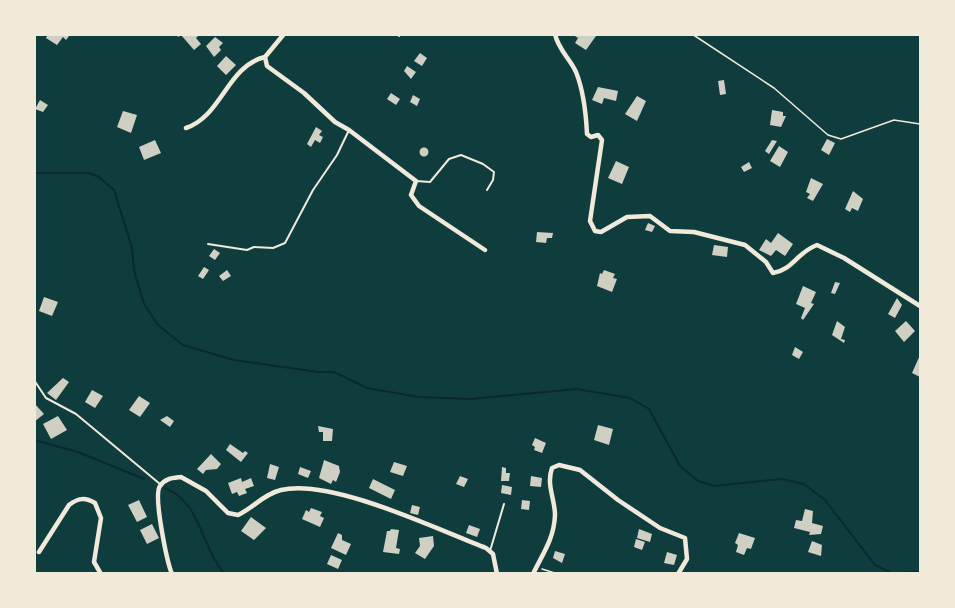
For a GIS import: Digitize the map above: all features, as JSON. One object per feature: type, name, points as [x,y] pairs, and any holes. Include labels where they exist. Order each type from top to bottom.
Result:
[{"type":"street","points":[[186,128],[207,114],[242,68],[265,57],[284,34]]},
{"type":"street","points":[[555,34],[576,72],[586,114],[587,134],[591,137],[598,135],[602,140],[590,221],[595,231],[601,232],[627,217],[650,216],[670,231],[694,232],[745,245],[766,262],[773,273],[791,267],[802,251],[817,245],[844,258],[921,306]]},
{"type":"street","points":[[265,57],[267,66],[304,93],[335,122],[349,129],[416,181],[411,195],[419,206],[485,250]]},
{"type":"street","points":[[534,571],[553,534],[555,514],[548,478],[552,468],[559,465],[580,470],[618,500],[660,528],[685,538],[687,559],[678,573]]},
{"type":"street","points":[[172,573],[167,562],[156,499],[161,484],[171,478],[181,477],[206,491],[228,513],[238,515],[272,493],[302,488],[322,490],[429,525],[490,551],[495,560],[497,573]]},
{"type":"street","points":[[39,552],[69,506],[74,501],[88,499],[95,503],[101,518],[94,562],[101,573]]},
{"type":"lane","points":[[208,244],[247,249],[254,247],[273,249],[285,243],[313,190],[341,149],[349,129]]},
{"type":"lane","points":[[416,181],[430,182],[449,159],[461,155],[483,164],[494,172],[493,180],[487,190]]},
{"type":"lane","points":[[34,380],[46,398],[76,414],[161,484]]},
{"type":"lane","points":[[490,551],[504,504]]},
{"type":"path","points":[[692,34],[774,88],[828,135],[841,139],[894,120],[921,124]]},
{"type":"path","points":[[534,571],[548,569],[558,573]]},
{"type":"building","points":[[48,34],[67,34],[69,36],[66,40],[63,37],[57,45],[46,38]]},
{"type":"building","points":[[176,34],[200,34],[196,38],[201,44],[194,50],[181,35],[178,37]]},
{"type":"building","points":[[572,34],[596,36],[586,50],[575,43],[578,38]]},
{"type":"building","points":[[215,37],[223,43],[219,47],[221,50],[214,57],[206,46]]},
{"type":"building","points":[[420,53],[427,58],[422,66],[414,61]]},
{"type":"building","points":[[226,56],[236,65],[226,75],[217,66]]},
{"type":"building","points":[[407,66],[416,72],[411,79],[404,71]]},
{"type":"building","points":[[724,80],[726,94],[720,95],[718,81]]},
{"type":"building","points":[[598,87],[618,91],[616,101],[604,98],[602,104],[592,100]]},
{"type":"building","points":[[391,93],[400,99],[396,105],[387,99]]},
{"type":"building","points":[[413,95],[420,99],[417,106],[410,102]]},
{"type":"building","points":[[637,96],[646,101],[637,121],[625,114]]},
{"type":"building","points":[[40,100],[48,105],[43,112],[35,109]]},
{"type":"building","points":[[772,110],[783,112],[783,116],[786,116],[781,127],[770,125]]},
{"type":"building","points":[[123,111],[137,115],[131,133],[117,127]]},
{"type":"building","points":[[316,127],[322,131],[319,135],[323,137],[320,143],[315,140],[311,147],[307,144]]},
{"type":"building","points":[[827,139],[835,143],[829,155],[821,150]]},
{"type":"building","points":[[155,140],[161,153],[144,160],[139,147]]},
{"type":"building","points":[[772,140],[777,141],[769,154],[765,151]]},
{"type":"building","points":[[779,146],[788,152],[780,167],[770,161]]},
{"type":"building","points":[[424,148],[428,152],[424,156],[420,152]]},
{"type":"building","points":[[616,161],[629,167],[622,184],[608,178]]},
{"type":"building","points":[[749,162],[752,168],[744,172],[741,167]]},
{"type":"building","points":[[811,178],[823,184],[813,201],[807,198],[810,194],[806,192]]},
{"type":"building","points":[[853,191],[863,199],[858,211],[852,208],[850,212],[845,209]]},
{"type":"building","points":[[648,223],[655,226],[652,232],[645,230]]},
{"type":"building","points":[[537,232],[553,233],[552,238],[547,238],[546,243],[536,242]]},
{"type":"building","points":[[778,233],[793,244],[785,256],[776,250],[771,256],[759,250],[766,239],[771,243]]},
{"type":"building","points":[[714,245],[728,247],[727,257],[712,255]]},
{"type":"building","points":[[214,249],[220,253],[215,260],[209,256]]},
{"type":"building","points":[[204,267],[209,270],[203,279],[198,276]]},
{"type":"building","points":[[227,270],[231,276],[223,281],[219,276]]},
{"type":"building","points":[[604,270],[615,274],[613,278],[617,279],[612,292],[597,286],[600,273],[602,274]]},
{"type":"building","points":[[835,282],[840,283],[835,294],[831,293]]},
{"type":"building","points":[[803,286],[816,292],[811,303],[814,304],[803,320],[801,318],[805,308],[796,304]]},
{"type":"building","points":[[44,297],[58,302],[52,316],[39,311]]},
{"type":"building","points":[[897,298],[902,305],[895,318],[888,314]]},
{"type":"building","points":[[837,321],[845,327],[841,339],[845,340],[844,343],[832,335]]},
{"type":"building","points":[[906,321],[915,331],[904,342],[895,331]]},
{"type":"building","points":[[795,347],[803,352],[799,359],[792,355]]},
{"type":"building","points":[[920,355],[920,377],[912,373]]},
{"type":"building","points":[[63,378],[69,382],[56,400],[47,393]]},
{"type":"building","points":[[92,390],[103,396],[95,408],[85,402]]},
{"type":"building","points":[[139,396],[150,403],[140,417],[129,410]]},
{"type":"building","points":[[34,403],[44,414],[34,422]]},
{"type":"building","points":[[58,416],[67,430],[51,439],[43,424]]},
{"type":"building","points":[[167,416],[174,421],[170,427],[160,420]]},
{"type":"building","points":[[598,425],[613,429],[609,445],[594,440]]},
{"type":"building","points":[[318,426],[333,429],[332,441],[323,441],[323,432],[319,432]]},
{"type":"building","points":[[535,438],[546,443],[542,453],[534,450],[535,447],[532,445]]},
{"type":"building","points":[[230,444],[243,453],[245,451],[248,453],[241,462],[226,450]]},
{"type":"building","points":[[211,454],[221,464],[217,469],[206,470],[203,474],[197,469]]},
{"type":"building","points":[[324,460],[339,466],[340,472],[336,482],[333,480],[331,484],[319,478]]},
{"type":"building","points":[[394,462],[407,466],[403,476],[390,472]]},
{"type":"building","points":[[270,464],[279,467],[275,480],[267,478]]},
{"type":"building","points":[[300,467],[311,471],[308,478],[298,474]]},
{"type":"building","points":[[502,467],[506,468],[506,473],[510,473],[509,481],[501,481]]},
{"type":"building","points":[[460,476],[468,479],[464,487],[456,484]]},
{"type":"building","points":[[531,476],[542,478],[541,487],[530,486]]},
{"type":"building","points":[[241,478],[242,482],[251,478],[254,486],[245,489],[247,493],[239,496],[237,492],[232,494],[228,483]]},
{"type":"building","points":[[373,479],[395,490],[391,499],[369,488]]},
{"type":"building","points":[[502,485],[512,487],[511,495],[501,493]]},
{"type":"building","points":[[139,500],[147,517],[137,522],[128,505]]},
{"type":"building","points":[[522,500],[530,501],[529,510],[521,509]]},
{"type":"building","points":[[412,505],[420,507],[418,515],[410,513]]},
{"type":"building","points":[[311,508],[322,512],[320,516],[324,518],[320,527],[302,519],[306,510],[309,512]]},
{"type":"building","points":[[805,509],[813,511],[812,523],[823,526],[821,534],[809,535],[810,532],[794,528],[796,520],[802,521]]},
{"type":"building","points":[[251,517],[266,528],[254,540],[241,531]]},
{"type":"building","points":[[152,524],[159,538],[147,544],[140,530]]},
{"type":"building","points":[[469,525],[480,529],[477,537],[466,533]]},
{"type":"building","points":[[639,529],[652,534],[650,542],[637,538]]},
{"type":"building","points":[[399,530],[396,548],[400,549],[399,554],[383,552],[387,531]]},
{"type":"building","points":[[338,533],[342,535],[342,540],[351,544],[346,555],[331,548]]},
{"type":"building","points":[[739,533],[755,538],[751,549],[747,548],[744,555],[736,552],[738,545],[735,543]]},
{"type":"building","points":[[433,536],[434,546],[425,559],[415,553],[420,546],[419,538]]},
{"type":"building","points":[[636,539],[645,542],[642,550],[634,547]]},
{"type":"building","points":[[812,541],[822,545],[821,556],[808,552]]},
{"type":"building","points":[[555,551],[565,554],[562,563],[553,558]]},
{"type":"building","points":[[667,552],[677,555],[674,565],[664,563]]},
{"type":"building","points":[[331,555],[342,560],[338,569],[327,564]]},
{"type":"waterway","points":[[34,173],[89,173],[99,177],[114,190],[132,248],[134,270],[144,304],[158,325],[183,345],[234,360],[318,372],[334,372],[367,388],[419,397],[471,399],[576,389],[630,398],[649,409],[680,466],[698,481],[714,486],[782,479],[804,484],[825,500],[875,565],[892,573],[920,572]]},
{"type":"waterway","points":[[34,440],[78,452],[144,479]]},
{"type":"waterway","points":[[165,488],[177,495],[194,514],[210,551],[225,574]]}]
